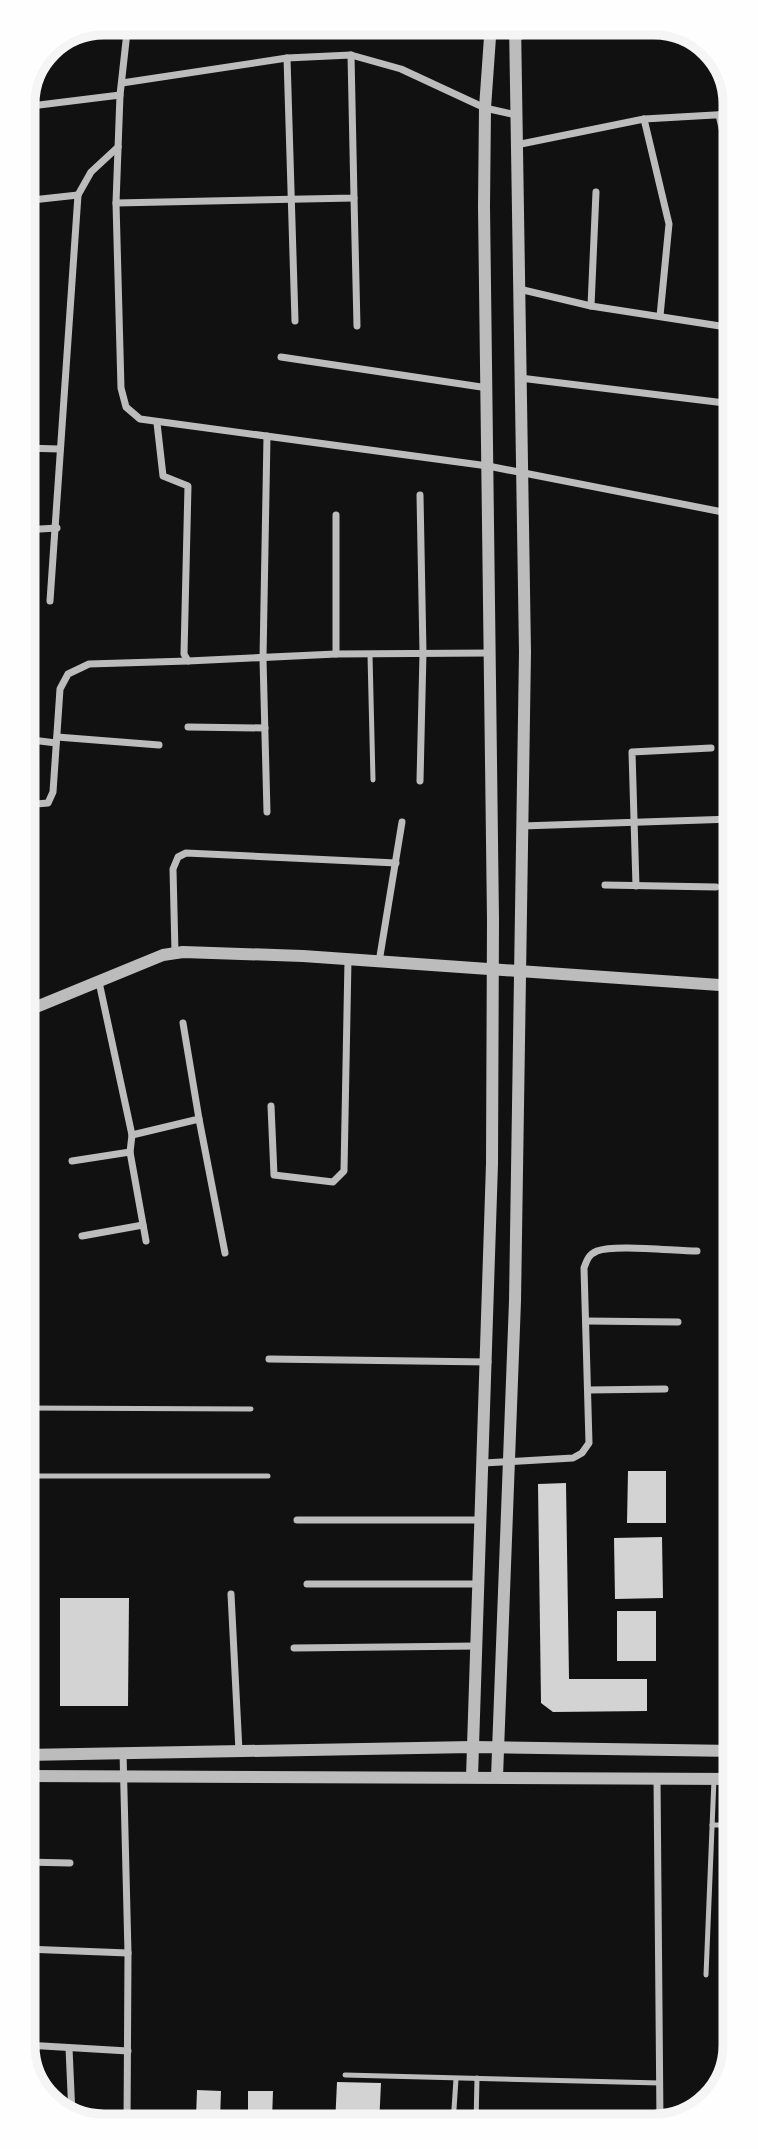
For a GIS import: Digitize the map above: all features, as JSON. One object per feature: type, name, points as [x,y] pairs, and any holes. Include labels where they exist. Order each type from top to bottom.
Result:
[{"type":"street","points":[[127,35],[116,203],[121,388],[126,407],[140,419],[488,466],[723,512]]},
{"type":"street","points":[[472,1777],[488,1362],[493,969],[485,108],[490,35]]},
{"type":"street","points":[[496,1777],[515,1287],[525,583],[521,474],[516,37],[526,35]]},
{"type":"street","points":[[122,83],[288,58],[351,55],[401,69],[485,108],[516,115]]},
{"type":"street","points":[[351,55],[356,326]]},
{"type":"street","points":[[288,58],[295,321]]},
{"type":"street","points":[[35,106],[121,96]]},
{"type":"street","points":[[719,115],[723,132]]},
{"type":"street","points":[[516,145],[644,118],[723,115]]},
{"type":"street","points":[[644,118],[669,224],[660,316]]},
{"type":"street","points":[[50,601],[78,195],[90,172],[118,147]]},
{"type":"street","points":[[591,306],[596,192]]},
{"type":"street","points":[[35,200],[78,195]]},
{"type":"street","points":[[116,203],[354,198]]},
{"type":"street","points":[[519,289],[591,306],[723,326]]},
{"type":"street","points":[[281,357],[488,388]]},
{"type":"street","points":[[520,378],[723,403]]},
{"type":"street","points":[[157,423],[163,476],[188,486],[184,654],[188,661]]},
{"type":"street","points":[[267,436],[263,659],[267,812]]},
{"type":"street","points":[[35,448],[60,449]]},
{"type":"street","points":[[420,495],[423,653],[421,781]]},
{"type":"street","points":[[336,515],[336,654]]},
{"type":"street","points":[[35,529],[57,528]]},
{"type":"street","points":[[35,804],[48,803],[53,792],[60,689],[68,674],[77,667],[336,654],[489,653]]},
{"type":"street","points":[[188,727],[265,728]]},
{"type":"street","points":[[35,740],[159,745]]},
{"type":"street","points":[[636,886],[632,752],[711,748]]},
{"type":"street","points":[[522,826],[723,819]]},
{"type":"street","points":[[379,962],[402,822]]},
{"type":"street","points":[[176,953],[173,869],[178,857],[186,853],[396,863]]},
{"type":"street","points":[[605,886],[716,887]]},
{"type":"street","points":[[35,1008],[163,955],[176,953],[237,952],[723,985]]},
{"type":"street","points":[[271,1106],[274,1175],[333,1182],[341,1178],[344,1171],[348,960]]},
{"type":"street","points":[[99,982],[132,1135],[130,1152],[146,1241]]},
{"type":"street","points":[[183,1023],[225,1253]]},
{"type":"street","points":[[132,1135],[199,1119]]},
{"type":"street","points":[[72,1161],[130,1152]]},
{"type":"street","points":[[82,1236],[143,1225]]},
{"type":"street","points":[[484,1463],[573,1458],[582,1453],[589,1443],[584,1268],[587,1257],[598,1251],[697,1251]]},
{"type":"street","points":[[586,1321],[678,1322]]},
{"type":"street","points":[[269,1359],[488,1362]]},
{"type":"street","points":[[588,1390],[665,1388]]},
{"type":"street","points":[[297,1520],[482,1520]]},
{"type":"street","points":[[307,1584],[479,1584]]},
{"type":"street","points":[[231,1594],[239,1751]]},
{"type":"street","points":[[294,1648],[477,1646]]},
{"type":"street","points":[[35,1755],[472,1747],[723,1751]]},
{"type":"street","points":[[123,1752],[128,1953],[127,2114]]},
{"type":"street","points":[[35,1776],[723,1779]]},
{"type":"street","points":[[657,1778],[660,2113]]},
{"type":"street","points":[[35,1862],[70,1863]]},
{"type":"street","points":[[35,1950],[128,1953]]},
{"type":"street","points":[[35,2046],[128,2051]]},
{"type":"street","points":[[69,2048],[72,2106]]},
{"type":"lane","points":[[370,655],[373,780]]},
{"type":"lane","points":[[35,1408],[251,1409]]},
{"type":"lane","points":[[35,1476],[268,1476]]},
{"type":"lane","points":[[706,1975],[714,1779]]},
{"type":"lane","points":[[712,1825],[723,1825]]},
{"type":"lane","points":[[345,2075],[660,2083]]},
{"type":"lane","points":[[476,2114],[477,2078]]},
{"type":"lane","points":[[454,2114],[456,2079]]},
{"type":"building","points":[[628,1471],[666,1471],[666,1523],[627,1523]]},
{"type":"building","points":[[566,1483],[569,1679],[647,1679],[647,1711],[553,1712],[541,1703],[538,1484]]},
{"type":"building","points":[[662,1537],[663,1598],[615,1599],[614,1538]]},
{"type":"building","points":[[60,1598],[129,1598],[128,1706],[60,1706]]},
{"type":"building","points":[[617,1611],[656,1611],[656,1661],[617,1661]]},
{"type":"building","points":[[337,2082],[381,2083],[380,2114],[336,2114]]},
{"type":"building","points":[[197,2090],[221,2091],[220,2114],[196,2114]]},
{"type":"building","points":[[248,2091],[273,2091],[272,2114],[248,2114]]}]
